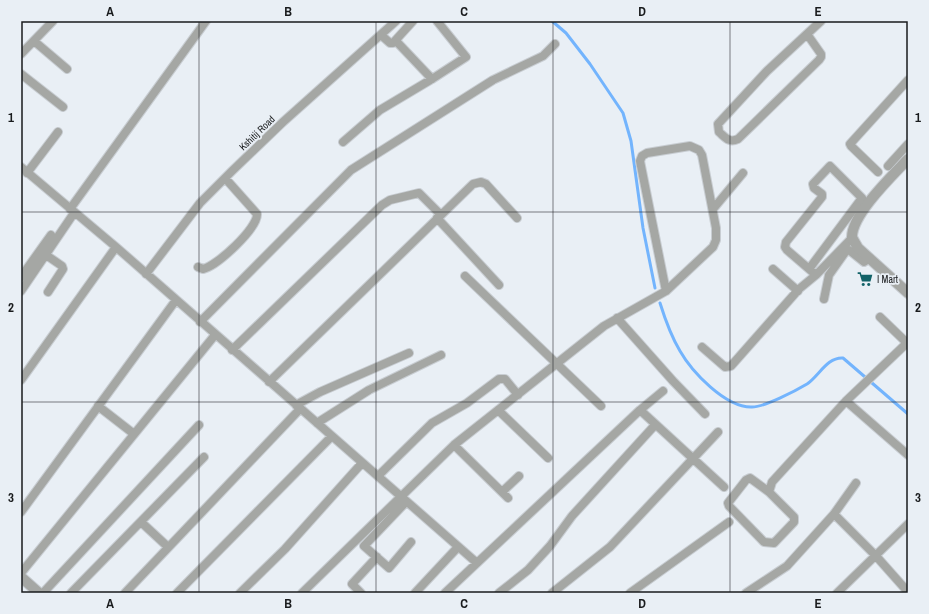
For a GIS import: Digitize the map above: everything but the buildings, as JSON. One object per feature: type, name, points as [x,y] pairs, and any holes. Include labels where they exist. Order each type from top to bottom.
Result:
[{"type":"street","points":[[21,54],[53,21]]},
{"type":"street","points":[[21,291],[72,211],[206,21]]},
{"type":"street","name":"Kshitij Road","points":[[146,274],[200,203],[283,122],[396,21]]},
{"type":"street","points":[[381,35],[390,43],[396,42],[413,21]]},
{"type":"street","points":[[343,142],[380,110],[466,57],[437,21]]},
{"type":"street","points":[[807,34],[821,57],[738,139],[732,142],[728,140],[719,132],[718,124],[766,71],[821,21]]},
{"type":"street","points":[[34,41],[67,69]]},
{"type":"street","points":[[396,42],[432,79]]},
{"type":"street","points":[[200,322],[351,170],[493,80],[543,56],[555,44]]},
{"type":"street","points":[[21,74],[63,107]]},
{"type":"street","points":[[878,172],[850,146],[850,144],[908,80]]},
{"type":"street","points":[[58,132],[24,170],[116,247],[477,563]]},
{"type":"street","points":[[888,166],[908,144]]},
{"type":"street","points":[[411,542],[389,568],[364,546],[404,499],[454,445],[604,326],[666,291],[713,248],[716,240],[716,228],[702,155],[699,150],[690,146],[646,153],[642,156],[640,161],[666,291]]},
{"type":"street","points":[[702,347],[725,367],[731,366],[798,291],[852,238],[854,227],[872,198],[908,159]]},
{"type":"street","points":[[809,269],[862,198],[830,166],[813,184],[814,188],[822,194],[822,197],[786,242],[785,247],[809,269],[816,275]]},
{"type":"street","points":[[713,209],[743,173]]},
{"type":"street","points":[[198,267],[203,269],[209,268],[231,250],[254,225],[257,218],[257,214],[225,178]]},
{"type":"street","points":[[269,382],[473,184],[481,182],[486,184],[517,218]]},
{"type":"street","points":[[232,350],[382,205],[390,200],[419,193],[499,285]]},
{"type":"street","points":[[21,277],[50,235]]},
{"type":"street","points":[[852,238],[858,248],[908,293]]},
{"type":"street","points":[[21,380],[116,247]]},
{"type":"street","points":[[824,299],[829,275],[846,251],[850,250],[864,262],[870,258]]},
{"type":"street","points":[[46,254],[62,266],[63,269],[48,292]]},
{"type":"street","points":[[773,269],[798,291]]},
{"type":"street","points":[[465,276],[601,406]]},
{"type":"street","points":[[21,512],[176,300]]},
{"type":"street","points":[[769,492],[772,482],[846,401],[908,342],[880,317]]},
{"type":"street","points":[[617,318],[673,381],[705,414]]},
{"type":"street","points":[[21,572],[215,335]]},
{"type":"street","points":[[125,593],[298,407],[320,392],[409,353]]},
{"type":"street","points":[[317,422],[369,390],[441,355]]},
{"type":"street","points":[[378,476],[432,423],[467,403],[499,379],[505,379],[518,395]]},
{"type":"street","points":[[445,593],[640,410],[663,391]]},
{"type":"street","points":[[846,401],[908,455]]},
{"type":"street","points":[[98,406],[134,434]]},
{"type":"street","points":[[498,410],[548,458]]},
{"type":"street","points":[[640,410],[724,488]]},
{"type":"street","points":[[43,593],[199,425]]},
{"type":"street","points":[[499,593],[532,566],[550,546],[572,516],[655,425]]},
{"type":"street","points":[[552,593],[610,547],[694,460],[718,432]]},
{"type":"street","points":[[177,593],[332,436]]},
{"type":"street","points":[[454,445],[505,495],[519,476]]},
{"type":"street","points":[[71,593],[204,457]]},
{"type":"street","points":[[240,593],[285,549],[362,463]]},
{"type":"street","points":[[750,478],[769,492],[794,517],[794,522],[774,543],[764,542],[729,506],[728,503],[746,480],[750,478]]},
{"type":"street","points":[[746,593],[787,566],[834,514],[856,483]]},
{"type":"street","points":[[302,593],[404,499]]},
{"type":"street","points":[[834,514],[876,556],[908,592]]},
{"type":"street","points":[[140,522],[168,547]]},
{"type":"street","points":[[630,593],[729,522]]},
{"type":"street","points":[[838,593],[908,524]]},
{"type":"street","points":[[415,593],[458,546]]},
{"type":"street","points":[[361,593],[352,584],[377,558]]},
{"type":"street","points":[[21,577],[39,593]]},
{"type":"waterway","points":[[552,21],[566,33],[590,64],[623,113],[631,141],[643,228],[655,288]]},
{"type":"waterway","points":[[660,303],[671,333],[692,369],[710,387],[731,401],[751,407],[756,407],[771,402],[807,384],[832,361],[843,358],[908,414]]},
{"type":"place","name":"I Mart","points":[[865,279]]}]
